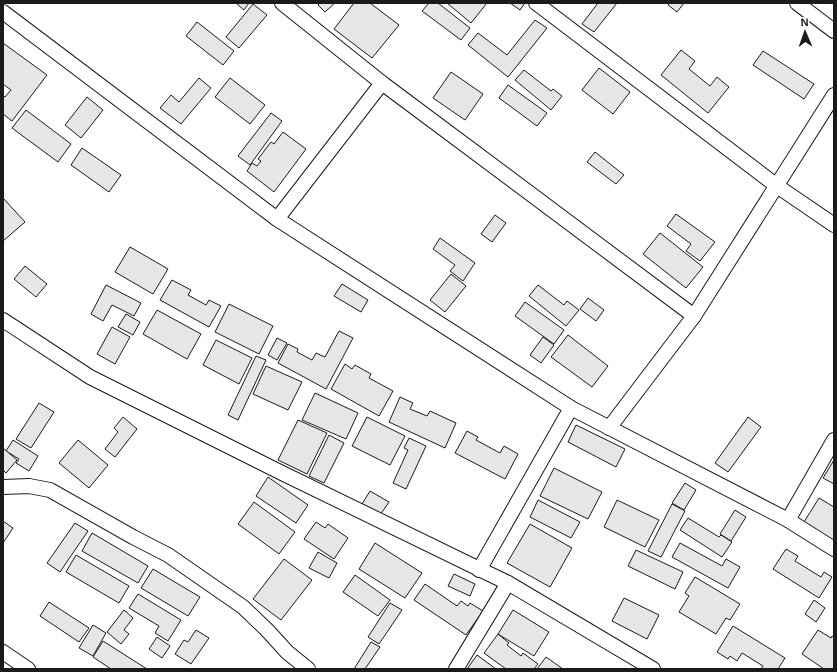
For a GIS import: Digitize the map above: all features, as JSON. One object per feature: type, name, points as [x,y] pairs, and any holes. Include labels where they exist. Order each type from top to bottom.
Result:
[{"type":"street","points":[[3,7],[6,3]]},
{"type":"street","points":[[282,3],[382,83],[694,316]]},
{"type":"street","points":[[536,3],[777,186],[834,225]]},
{"type":"street","points":[[797,3],[834,31]]},
{"type":"street","points":[[3,12],[278,218],[571,408],[788,520],[834,550]]},
{"type":"street","points":[[278,218],[382,83]]},
{"type":"street","points":[[609,428],[694,316],[834,95]]},
{"type":"street","points":[[3,320],[90,377],[508,584],[653,669]]},
{"type":"street","points":[[479,570],[571,408]]},
{"type":"street","points":[[788,520],[834,440]]},
{"type":"street","points":[[3,487],[29,486],[50,490],[168,555],[243,608],[267,630],[287,652],[308,669]]},
{"type":"street","points":[[456,669],[508,584]]},
{"type":"street","points":[[3,652],[28,669]]},
{"type":"building","points":[[237,3],[249,3],[244,10]]},
{"type":"building","points":[[320,3],[335,3],[325,12],[318,5]]},
{"type":"building","points":[[354,3],[370,3],[399,25],[372,58],[334,29]]},
{"type":"building","points":[[429,3],[438,3],[470,28],[461,40],[422,11]]},
{"type":"building","points":[[447,3],[487,3],[471,23]]},
{"type":"building","points":[[510,3],[525,3],[520,10]]},
{"type":"building","points":[[598,3],[617,3],[594,32],[582,24]]},
{"type":"building","points":[[669,3],[684,3],[677,12],[668,5]]},
{"type":"building","points":[[253,4],[267,15],[239,48],[226,37]]},
{"type":"building","points":[[535,20],[547,28],[508,77],[468,45],[478,33],[507,55]]},
{"type":"building","points":[[197,22],[234,51],[223,65],[186,36]]},
{"type":"building","points":[[3,43],[47,75],[12,121],[3,114],[3,96],[5,97],[11,90],[3,84]]},
{"type":"building","points":[[681,50],[695,61],[689,69],[710,86],[717,77],[729,87],[708,113],[661,75]]},
{"type":"building","points":[[763,51],[814,84],[804,99],[753,65]]},
{"type":"building","points":[[599,68],[630,92],[613,114],[582,90]]},
{"type":"building","points":[[524,70],[551,91],[553,89],[562,96],[551,110],[515,80]]},
{"type":"building","points":[[451,72],[483,94],[465,120],[433,98]]},
{"type":"building","points":[[199,78],[211,88],[181,124],[160,108],[171,95],[179,102]]},
{"type":"building","points":[[230,78],[265,105],[250,124],[215,97]]},
{"type":"building","points":[[508,85],[547,113],[537,126],[499,98]]},
{"type":"building","points":[[87,97],[103,110],[81,138],[65,125]]},
{"type":"building","points":[[26,110],[71,144],[58,162],[12,128]]},
{"type":"building","points":[[271,113],[282,121],[250,165],[238,156]]},
{"type":"building","points":[[283,132],[306,149],[274,192],[247,171],[252,163],[257,166],[261,161],[258,159],[271,142],[274,144]]},
{"type":"building","points":[[82,148],[121,175],[109,192],[71,165]]},
{"type":"building","points":[[595,152],[624,175],[616,184],[587,162]]},
{"type":"building","points":[[3,198],[25,222],[3,241]]},
{"type":"building","points":[[676,214],[715,242],[700,261],[686,251],[691,244],[667,226]]},
{"type":"building","points":[[495,215],[506,223],[492,242],[481,234]]},
{"type":"building","points":[[660,233],[703,267],[686,288],[643,254]]},
{"type":"building","points":[[440,238],[475,263],[463,281],[450,271],[455,265],[433,249]]},
{"type":"building","points":[[130,247],[168,269],[153,294],[115,272]]},
{"type":"building","points":[[25,266],[47,284],[36,297],[14,279]]},
{"type":"building","points":[[451,274],[466,286],[445,312],[430,300]]},
{"type":"building","points":[[172,280],[191,290],[188,295],[206,305],[209,300],[221,306],[209,327],[160,300]]},
{"type":"building","points":[[342,284],[368,300],[361,312],[334,296]]},
{"type":"building","points":[[106,285],[141,303],[134,316],[112,305],[103,321],[91,314]]},
{"type":"building","points":[[538,285],[564,305],[567,301],[579,310],[566,326],[529,296]]},
{"type":"building","points":[[588,298],[604,310],[596,321],[580,309]]},
{"type":"building","points":[[525,302],[564,330],[554,344],[515,316]]},
{"type":"building","points":[[229,304],[273,326],[259,354],[215,332]]},
{"type":"building","points":[[157,310],[201,334],[187,359],[143,334]]},
{"type":"building","points":[[126,314],[140,322],[133,335],[118,327]]},
{"type":"building","points":[[112,327],[130,337],[115,364],[97,354]]},
{"type":"building","points":[[339,331],[353,338],[326,389],[278,363],[288,344],[298,349],[297,352],[312,360],[316,353],[325,357]]},
{"type":"building","points":[[568,335],[608,366],[592,387],[551,357]]},
{"type":"building","points":[[543,337],[554,345],[541,363],[530,355]]},
{"type":"building","points":[[277,338],[287,343],[277,360],[268,355]]},
{"type":"building","points":[[216,340],[252,358],[239,384],[203,365]]},
{"type":"building","points":[[256,356],[266,360],[238,420],[228,415]]},
{"type":"building","points":[[345,364],[352,369],[355,365],[371,374],[369,378],[393,391],[379,416],[331,389]]},
{"type":"building","points":[[266,366],[302,382],[288,410],[253,394]]},
{"type":"building","points":[[315,393],[358,413],[346,439],[302,420]]},
{"type":"building","points":[[400,397],[413,403],[410,409],[427,416],[430,411],[456,423],[445,448],[389,422]]},
{"type":"building","points":[[39,403],[54,412],[31,448],[16,439]]},
{"type":"building","points":[[123,417],[137,429],[115,457],[105,449],[118,432],[114,428]]},
{"type":"building","points":[[367,417],[405,436],[390,465],[352,446]]},
{"type":"building","points":[[748,417],[761,427],[728,472],[715,463]]},
{"type":"building","points":[[298,420],[327,433],[307,474],[278,460]]},
{"type":"building","points":[[576,425],[625,449],[616,467],[568,442]]},
{"type":"building","points":[[467,431],[478,437],[476,440],[500,453],[504,446],[518,454],[505,479],[455,453]]},
{"type":"building","points":[[329,435],[344,443],[324,483],[309,476]]},
{"type":"building","points":[[409,438],[426,446],[406,489],[393,483],[408,450],[404,448]]},
{"type":"building","points":[[13,440],[38,456],[29,471],[16,463],[19,459],[6,451]]},
{"type":"building","points":[[78,440],[108,465],[89,488],[59,463]]},
{"type":"building","points":[[3,448],[17,460],[6,473],[3,470]]},
{"type":"building","points":[[834,460],[834,484],[823,478]]},
{"type":"building","points":[[554,468],[602,492],[588,519],[540,496]]},
{"type":"building","points":[[268,477],[308,505],[296,523],[256,496]]},
{"type":"building","points":[[685,483],[696,490],[684,510],[672,503]]},
{"type":"building","points":[[370,491],[389,502],[380,515],[362,504]]},
{"type":"building","points":[[819,498],[834,507],[834,541],[804,522]]},
{"type":"building","points":[[538,500],[580,522],[571,538],[530,517]]},
{"type":"building","points":[[617,500],[659,520],[645,547],[604,527]]},
{"type":"building","points":[[254,502],[295,532],[279,554],[238,524]]},
{"type":"building","points":[[672,504],[685,511],[661,557],[648,551]]},
{"type":"building","points":[[735,510],[746,517],[731,541],[720,534]]},
{"type":"building","points":[[688,518],[719,537],[721,535],[732,542],[722,557],[680,530]]},
{"type":"building","points":[[3,521],[13,528],[3,543]]},
{"type":"building","points":[[316,522],[325,528],[328,524],[348,538],[334,559],[304,539]]},
{"type":"building","points":[[75,523],[88,531],[60,572],[47,563]]},
{"type":"building","points":[[530,524],[572,548],[550,587],[507,563]]},
{"type":"building","points":[[92,533],[148,566],[138,583],[82,551]]},
{"type":"building","points":[[375,543],[422,573],[405,598],[359,569]]},
{"type":"building","points":[[680,543],[722,566],[726,559],[740,567],[728,588],[672,557]]},
{"type":"building","points":[[786,549],[798,556],[795,561],[821,577],[824,572],[832,577],[819,598],[773,569]]},
{"type":"building","points":[[636,550],[683,572],[675,589],[628,566]]},
{"type":"building","points":[[318,552],[337,563],[329,578],[309,568]]},
{"type":"building","points":[[76,555],[129,586],[119,603],[66,572]]},
{"type":"building","points":[[284,559],[312,580],[281,620],[253,599]]},
{"type":"building","points":[[153,569],[200,597],[188,616],[141,588]]},
{"type":"building","points":[[454,574],[475,584],[470,596],[448,586]]},
{"type":"building","points":[[355,575],[390,600],[378,616],[343,592]]},
{"type":"building","points":[[695,577],[740,604],[730,620],[726,618],[716,634],[679,612],[689,596],[685,593]]},
{"type":"building","points":[[425,584],[457,606],[461,601],[468,606],[470,603],[483,611],[466,635],[414,600]]},
{"type":"building","points":[[138,594],[181,620],[168,641],[155,633],[159,626],[129,608]]},
{"type":"building","points":[[624,598],[659,615],[647,639],[612,621]]},
{"type":"building","points":[[814,600],[825,608],[816,622],[805,614]]},
{"type":"building","points":[[49,602],[89,628],[79,642],[40,616]]},
{"type":"building","points":[[390,603],[402,610],[379,644],[368,637]]},
{"type":"building","points":[[124,610],[133,618],[124,630],[129,634],[121,644],[107,632]]},
{"type":"building","points":[[513,610],[549,632],[534,656],[498,634]]},
{"type":"building","points":[[93,625],[106,633],[93,656],[79,648]]},
{"type":"building","points":[[733,626],[785,658],[778,669],[761,669],[763,666],[742,653],[737,661],[730,656],[728,659],[717,652]]},
{"type":"building","points":[[196,630],[209,638],[191,664],[175,654],[184,640],[188,642]]},
{"type":"building","points":[[818,630],[831,638],[832,636],[834,637],[834,669],[824,669],[802,654]]},
{"type":"building","points":[[498,634],[509,643],[507,645],[521,656],[523,653],[538,664],[534,669],[506,669],[484,653]]},
{"type":"building","points":[[157,637],[170,646],[162,658],[149,649]]},
{"type":"building","points":[[103,641],[147,669],[111,669],[93,657]]},
{"type":"building","points":[[371,642],[380,647],[365,669],[354,669]]},
{"type":"building","points":[[477,655],[496,669],[467,669]]},
{"type":"building","points":[[546,657],[563,669],[537,669]]}]
